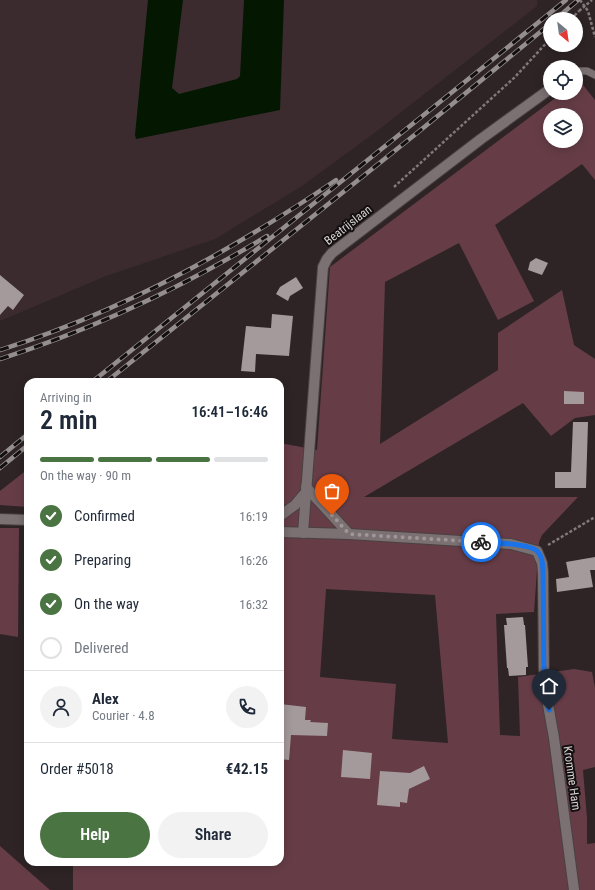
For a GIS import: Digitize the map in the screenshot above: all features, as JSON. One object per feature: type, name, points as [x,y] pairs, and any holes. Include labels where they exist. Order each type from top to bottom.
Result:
[{"type":"street","name":"Beatrijslaan","points":[[303,533],[323,267],[327,259],[332,253],[481,139],[543,94]]},
{"type":"street","points":[[284,513],[295,505],[306,489],[349,534]]},
{"type":"street","points":[[0,519],[24,520]]},
{"type":"street","points":[[284,532],[349,534],[511,544],[537,551]]},
{"type":"street","name":"Kromme Ham","points":[[537,551],[540,556],[543,572],[544,682],[554,738],[574,890]]},
{"type":"lane","points":[[583,71],[587,71],[595,75]]},
{"type":"path","points":[[580,0],[588,11],[595,37]]},
{"type":"path","points":[[578,12],[592,0]]},
{"type":"path","points":[[391,191],[515,77],[543,47]]},
{"type":"path","points":[[537,551],[595,517]]},
{"type":"shaded area","points":[[0,0],[537,0],[537,6],[381,128],[302,186],[215,239],[106,276],[0,321]]},
{"type":"shaded area","points":[[148,0],[183,0],[172,88],[179,94],[237,79],[240,76],[244,0],[284,0],[280,110],[136,139],[135,135]]},
{"type":"shaded area","points":[[583,85],[595,100],[595,180],[582,164],[495,225],[534,301],[498,320],[459,243],[385,282],[380,444],[498,370],[498,333],[562,290],[574,345],[595,359],[595,415],[575,418],[551,436],[523,403],[364,497],[578,497],[542,535],[539,542],[534,612],[496,614],[500,735],[520,736],[518,677],[574,669],[592,672],[595,688],[595,767],[583,770],[587,818],[587,844],[595,843],[595,890],[73,890],[73,866],[284,866],[284,444],[317,450],[330,267],[553,100],[583,100]],"holes":[[[326,589],[435,595],[448,743],[392,739],[396,684],[320,677]]]},
{"type":"shaded area","points":[[24,472],[24,507],[0,505],[0,491]]},
{"type":"shaded area","points":[[0,528],[19,528],[18,637],[0,634]]},
{"type":"shaded area","points":[[0,846],[50,890],[0,890]]},
{"type":"building","points":[[536,258],[548,263],[542,275],[528,270],[530,262]]},
{"type":"building","points":[[0,275],[24,295],[13,310],[8,306],[0,315]]},
{"type":"building","points":[[296,277],[303,288],[290,296],[288,301],[276,294],[280,287]]},
{"type":"building","points":[[272,314],[293,316],[289,356],[256,354],[255,372],[241,371],[246,326],[271,328]]},
{"type":"building","points":[[564,391],[584,392],[584,404],[564,404]]},
{"type":"building","points":[[573,422],[588,422],[586,488],[555,488],[555,472],[571,472]]},
{"type":"building","points":[[595,557],[595,570],[590,570],[593,587],[557,592],[556,579],[569,577],[566,562]]},
{"type":"building","points":[[523,617],[528,667],[526,667],[526,675],[509,676],[507,668],[504,625],[507,625],[506,618]]},
{"type":"building","points":[[284,704],[306,707],[305,720],[311,720],[310,722],[328,723],[327,736],[291,735],[289,760],[284,759]]},
{"type":"building","points":[[343,750],[372,753],[370,779],[341,777]]},
{"type":"building","points":[[424,766],[430,779],[409,789],[407,803],[400,802],[400,807],[377,805],[380,771],[410,773]]},
{"type":"railway","points":[[97,378],[566,0]]},
{"type":"railway","points":[[564,12],[578,0]]},
{"type":"railway","points":[[111,378],[417,133],[543,30]]},
{"type":"railway","points":[[0,350],[45,335],[89,317],[174,277],[257,231],[336,180]]},
{"type":"railway","points":[[0,359],[70,334],[137,305],[203,273],[267,236]]},
{"type":"railway","points":[[0,457],[24,437]]},
{"type":"railway","points":[[0,468],[24,448]]},
{"type":"way so far","points":[[332,515],[349,534],[481,542]]},
{"type":"route","points":[[481,542],[511,544],[527,547],[537,551],[540,556],[543,572],[544,682],[549,710]]}]
